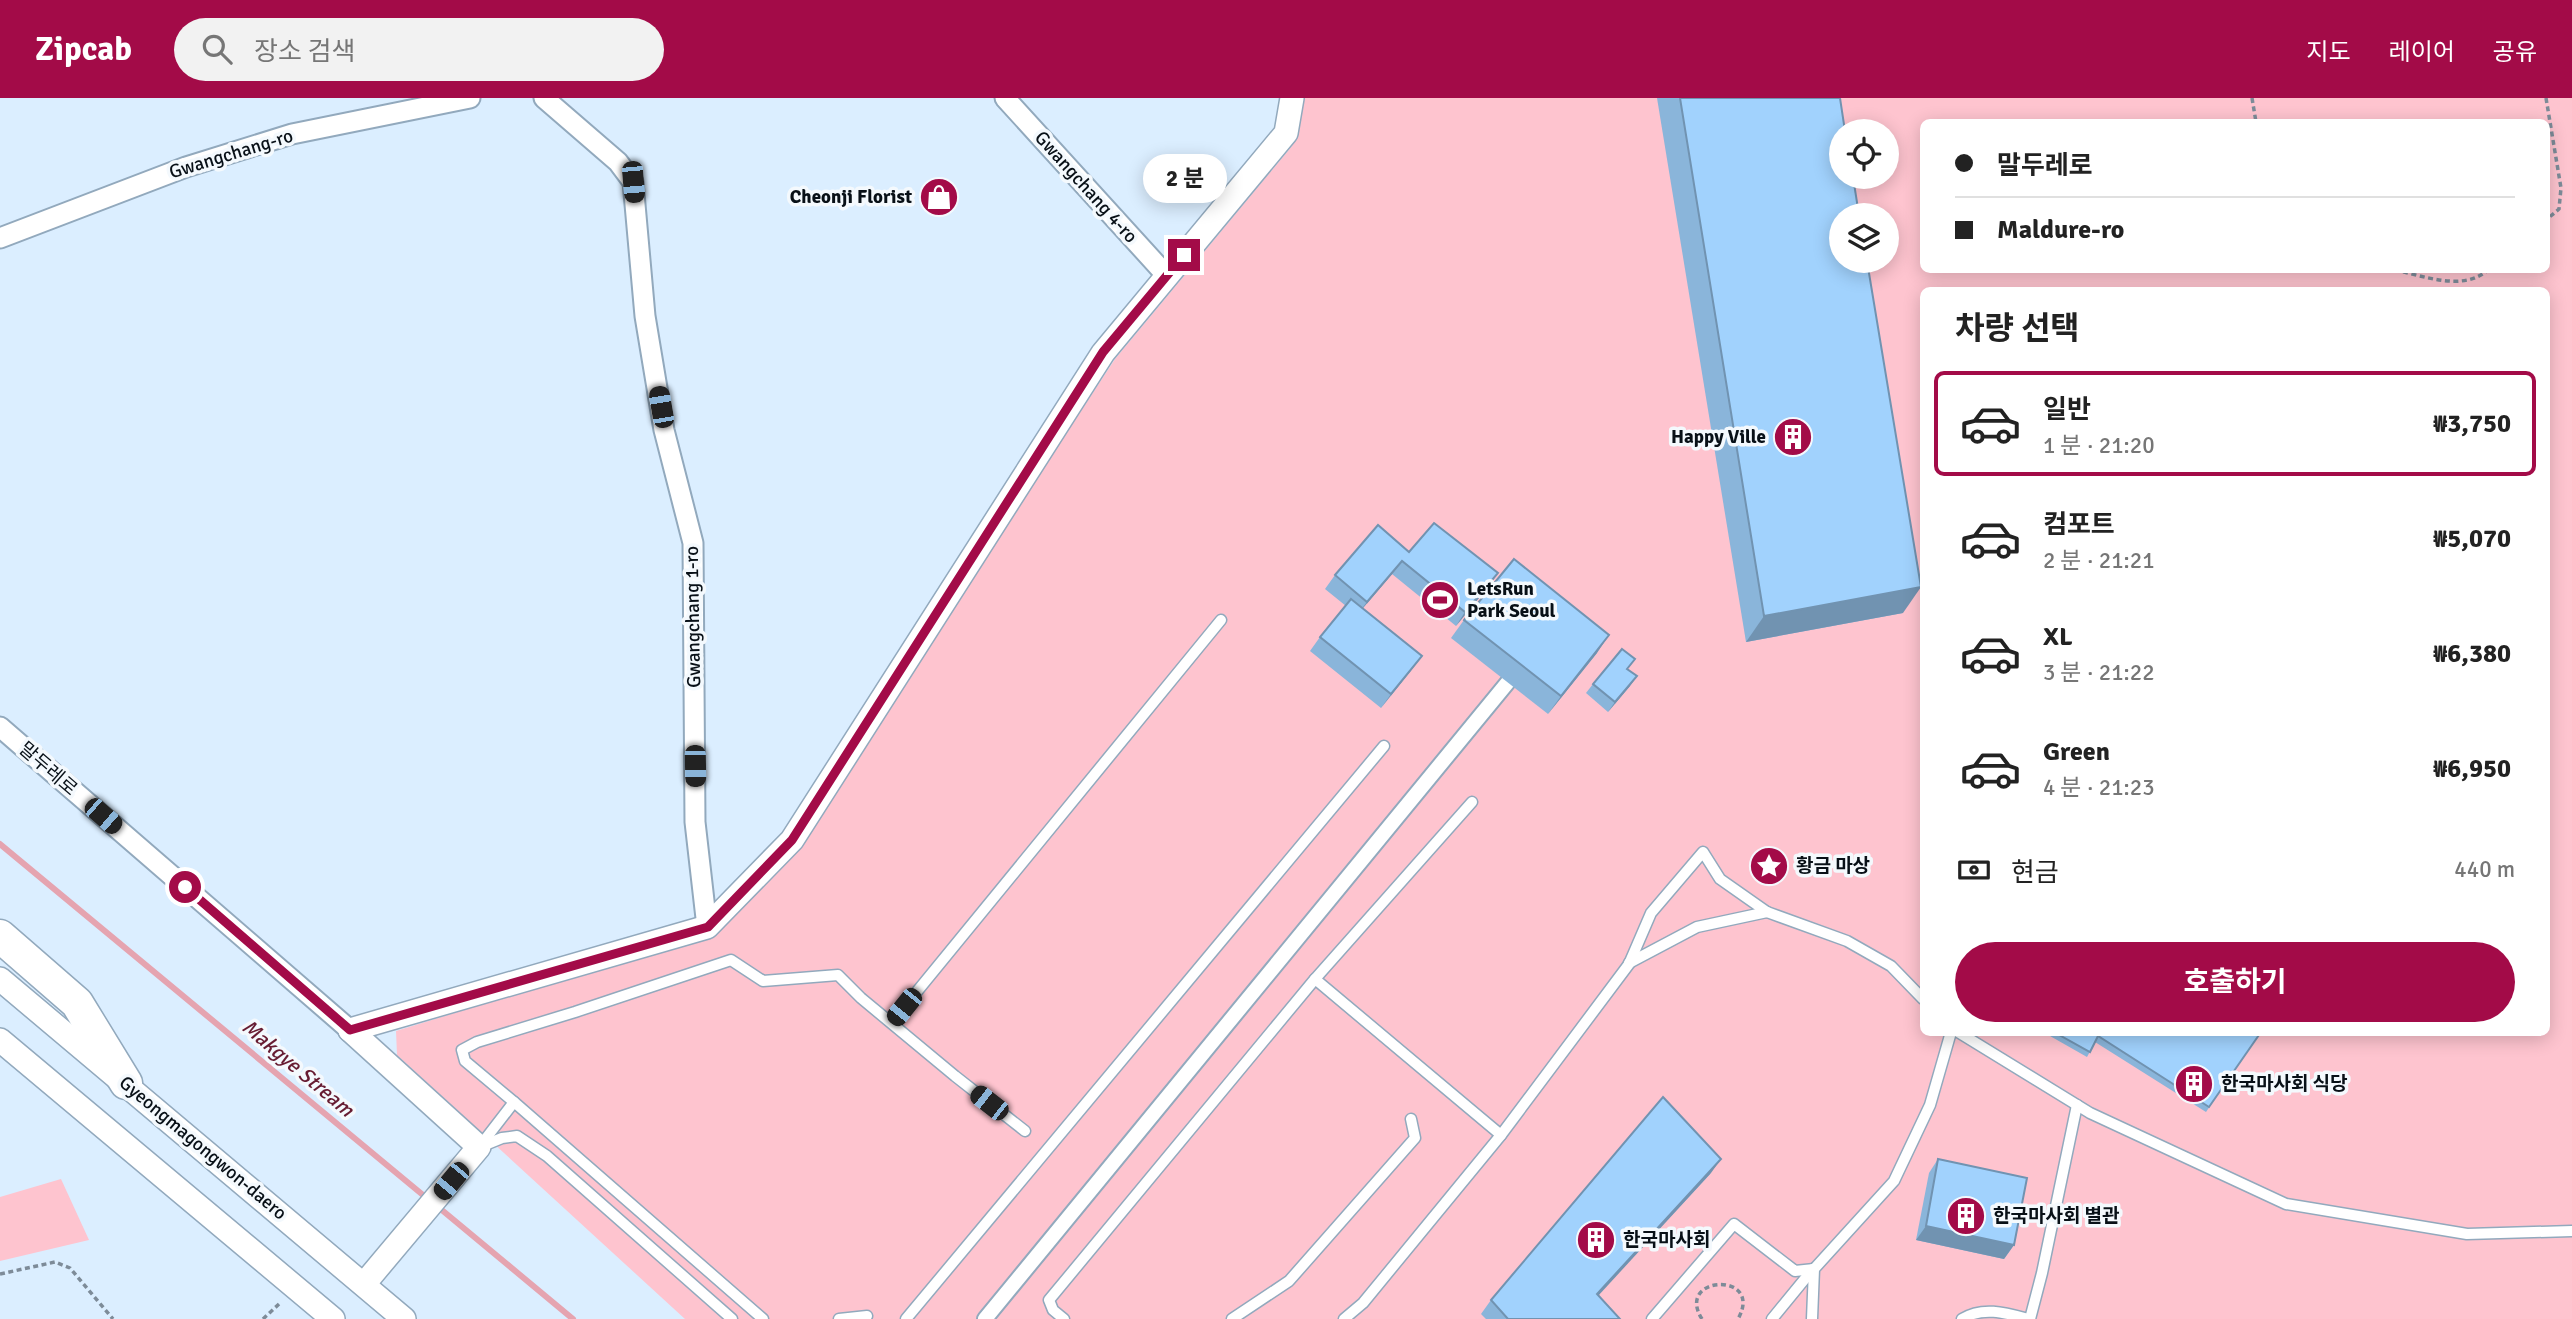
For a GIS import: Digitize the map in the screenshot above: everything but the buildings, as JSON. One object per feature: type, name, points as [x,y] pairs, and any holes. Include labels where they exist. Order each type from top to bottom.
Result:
[{"type":"highway","points":[[0,936],[77,1003],[125,1083]]},
{"type":"street","name":"Gwangchang-ro","points":[[0,238],[186,166],[292,134],[470,98]]},
{"type":"street","name":"Gwangchang 1-ro","points":[[544,98],[618,162],[633,182],[648,329],[664,430],[693,542],[695,822],[708,927]]},
{"type":"street","name":"Gwangchang 4-ro","points":[[1005,98],[1167,275]]},
{"type":"street","points":[[364,1284],[472,1155],[350,1030],[708,927],[792,840],[1103,352],[1286,132],[1292,98]]},
{"type":"street","points":[[985,1319],[1507,682]]},
{"type":"street","name":"말두레로","points":[[0,727],[350,1030]]},
{"type":"street","name":"Gyeongmagongwon-daero","points":[[0,979],[404,1319]]},
{"type":"street","points":[[0,1040],[332,1319]]},
{"type":"lane","points":[[891,1022],[1221,620]]},
{"type":"lane","points":[[906,1319],[1384,747]]},
{"type":"lane","points":[[1063,1319],[1053,1310],[1049,1300],[1315,979],[1472,802]]},
{"type":"lane","points":[[1344,1319],[1363,1303],[1501,1135],[1629,964],[1651,913],[1703,852],[1720,879],[1767,912],[1847,941],[1891,966],[1920,996]]},
{"type":"lane","points":[[1629,964],[1697,928],[1767,912]]},
{"type":"lane","points":[[763,1319],[465,1061],[463,1050],[477,1042],[587,1009],[731,960],[763,981],[838,975],[891,1022],[1026,1131]]},
{"type":"lane","points":[[1315,979],[1501,1135]]},
{"type":"lane","points":[[1772,1319],[1894,1181],[1930,1105],[1950,1036]]},
{"type":"lane","points":[[1965,1036],[2077,1105],[2286,1204],[2467,1234],[2572,1231]]},
{"type":"lane","points":[[472,1155],[514,1102]]},
{"type":"lane","points":[[1962,1319],[1985,1312],[2001,1312],[2029,1319],[2042,1273],[2077,1105]]},
{"type":"lane","points":[[1232,1319],[1289,1281],[1415,1138],[1411,1119]]},
{"type":"lane","points":[[472,1155],[502,1138],[517,1136],[547,1156],[732,1319]]},
{"type":"lane","points":[[1652,1319],[1734,1224],[1795,1270],[1814,1269]]},
{"type":"lane","points":[[1812,1319],[1814,1269]]},
{"type":"lane","points":[[839,1319],[867,1316]]},
{"type":"path","points":[[2252,98],[2256,119]]},
{"type":"path","points":[[2546,98],[2550,119]]},
{"type":"path","points":[[2550,122],[2561,188],[2559,209],[2550,217]]},
{"type":"path","points":[[2409,273],[2454,283],[2484,273]]},
{"type":"path","points":[[0,1274],[55,1262],[70,1268],[113,1319]]},
{"type":"path","points":[[1702,1319],[1697,1307],[1701,1293],[1713,1284],[1720,1283],[1728,1284],[1739,1294],[1742,1308],[1738,1319]]},
{"type":"shaded area","name":"LetsRun Park Seoul","points":[[1301,98],[2572,98],[2572,1319],[685,1319],[397,1055],[396,1031],[714,933],[799,841],[1115,359],[1292,146]]},
{"type":"shaded area","points":[[61,1179],[89,1240],[0,1261],[0,1197]]},
{"type":"waterway","name":"Makgye Stream","points":[[0,844],[429,1200]]},
{"type":"waterway","name":"Makgye Stream","points":[[437,1206],[573,1319]]},
{"type":"place","name":"Cheonji Florist","points":[[939,197]]},
{"type":"place","name":"Happy Ville","points":[[1793,437]]},
{"type":"place","name":"LetsRun Park Seoul","points":[[1440,600]]},
{"type":"place","name":"황금 마상","points":[[1769,866]]},
{"type":"place","name":"한국마사회 식당","points":[[2194,1084]]},
{"type":"place","name":"한국마사회 별관","points":[[1966,1216]]},
{"type":"place","name":"한국마사회","points":[[1596,1240]]},
{"type":"route","points":[[185,887],[350,1030],[708,927],[792,840],[1103,352],[1184,255]]}]
